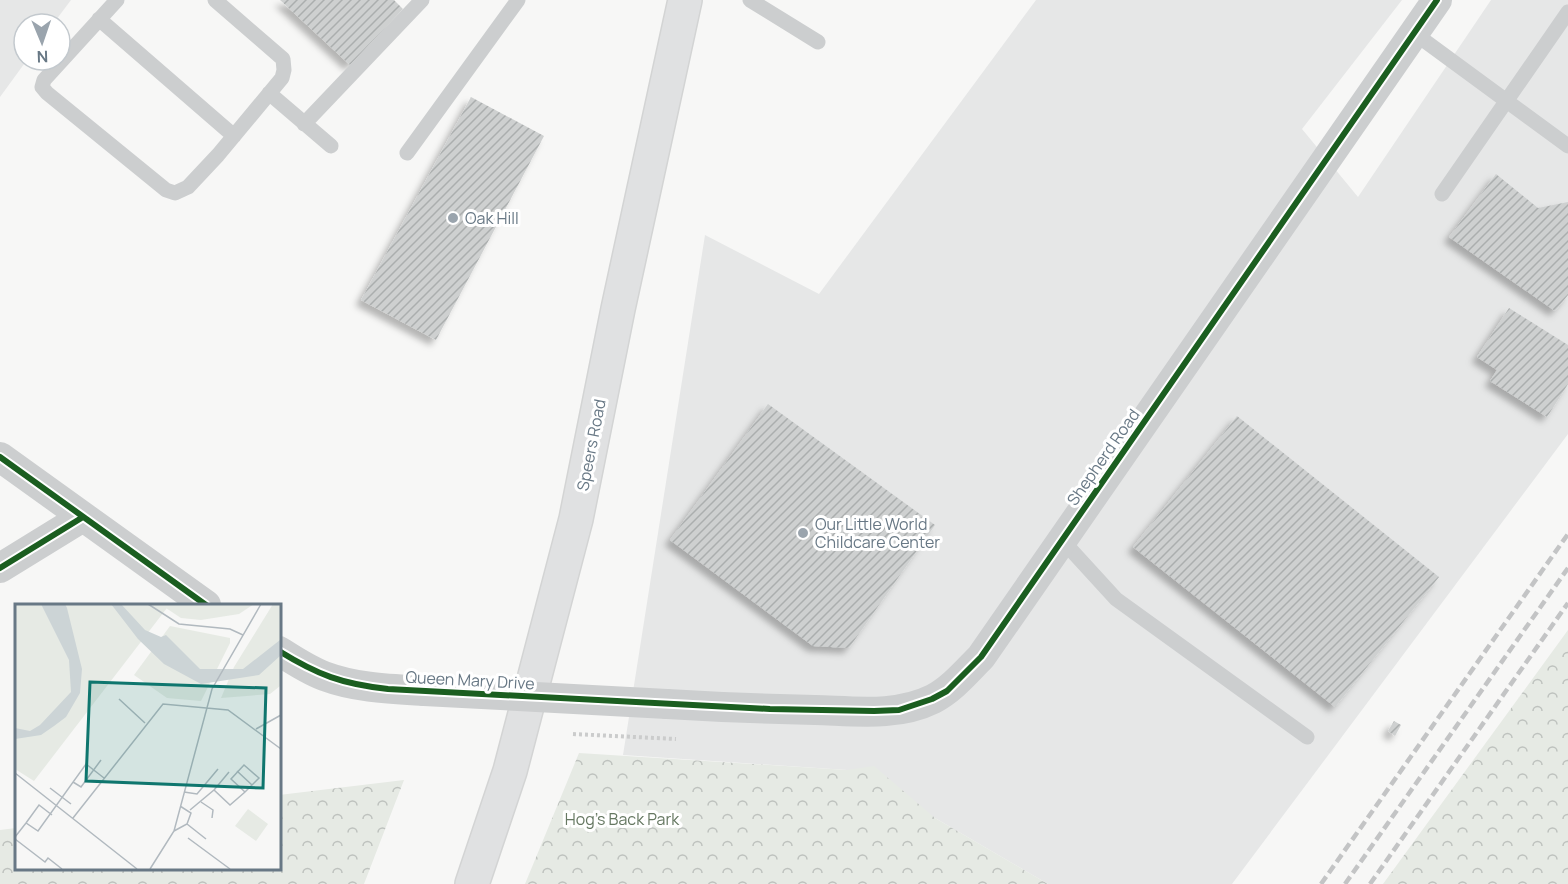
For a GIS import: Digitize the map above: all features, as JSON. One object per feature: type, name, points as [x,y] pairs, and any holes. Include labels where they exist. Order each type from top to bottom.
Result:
[{"type":"main road","name":"Speers Road","points":[[472,884],[510,771],[576,519],[618,309],[685,0]]},
{"type":"street","name":"Shepherd Road","points":[[667,704],[899,710],[932,699],[947,691],[981,657],[1437,0]]},
{"type":"street","points":[[0,457],[205,604]]},
{"type":"street","points":[[0,568],[83,518]]},
{"type":"street","name":"Queen Mary Drive","points":[[280,652],[305,667],[338,681],[369,687],[424,692],[667,704]]},
{"type":"lane","points":[[117,0],[44,80],[42,87],[166,190],[176,193],[188,187],[234,136],[282,78],[285,70],[283,59],[215,0]]},
{"type":"lane","points":[[304,124],[422,0]]},
{"type":"lane","points":[[407,153],[518,0]]},
{"type":"lane","points":[[750,0],[818,42]]},
{"type":"lane","points":[[1442,194],[1568,12]]},
{"type":"lane","points":[[99,19],[234,136]]},
{"type":"lane","points":[[1414,33],[1568,146]]},
{"type":"lane","points":[[269,93],[331,146]]},
{"type":"lane","points":[[1062,540],[1116,599],[1307,737]]},
{"type":"path","points":[[573,734],[676,739]]},
{"type":"shaded area","points":[[0,0],[71,0],[62,12],[12,12],[12,72],[18,72],[0,97]]},
{"type":"shaded area","points":[[1036,0],[1402,0],[1302,129],[1358,197],[1491,0],[1568,0],[1568,434],[1232,884],[1048,884],[847,770],[623,755],[705,235],[819,294]]},
{"type":"green space","points":[[1568,630],[1568,884],[1383,884]]},
{"type":"green space","name":"Hog's Back Park","points":[[579,753],[847,770],[874,766],[935,818],[1048,884],[525,884]]},
{"type":"green space","points":[[404,780],[364,884],[0,884],[0,830],[15,828],[15,869],[280,869],[280,795]]},
{"type":"building","points":[[280,0],[394,0],[403,9],[350,65]]},
{"type":"building","name":"Oak Hill","points":[[471,97],[544,136],[436,340],[361,300]]},
{"type":"building","points":[[1496,174],[1538,208],[1568,202],[1568,295],[1555,311],[1449,237]]},
{"type":"building","points":[[1509,308],[1568,345],[1568,384],[1547,417],[1490,381],[1497,370],[1477,357]]},
{"type":"building","name":"Our Little World Childcare Center","points":[[768,404],[935,525],[849,648],[813,646],[670,540]]},
{"type":"building","points":[[1237,416],[1439,577],[1335,707],[1133,547]]},
{"type":"building","points":[[1394,721],[1401,725],[1395,736],[1388,731]]},
{"type":"railway","points":[[1321,884],[1568,534]]},
{"type":"railway","points":[[1345,884],[1568,568]]},
{"type":"railway","points":[[1370,884],[1568,603]]},
{"type":"cycle path","points":[[280,652],[331,677],[388,689],[770,709],[874,711],[899,710],[932,699],[947,691],[981,657],[1437,0]]},
{"type":"cycle path","points":[[0,457],[205,604]]},
{"type":"cycle path","points":[[0,568],[83,517]]},
{"type":"place","name":"Oak Hill","points":[[453,218]]},
{"type":"place","name":"Our Little World Childcare Center","points":[[803,533]]}]
